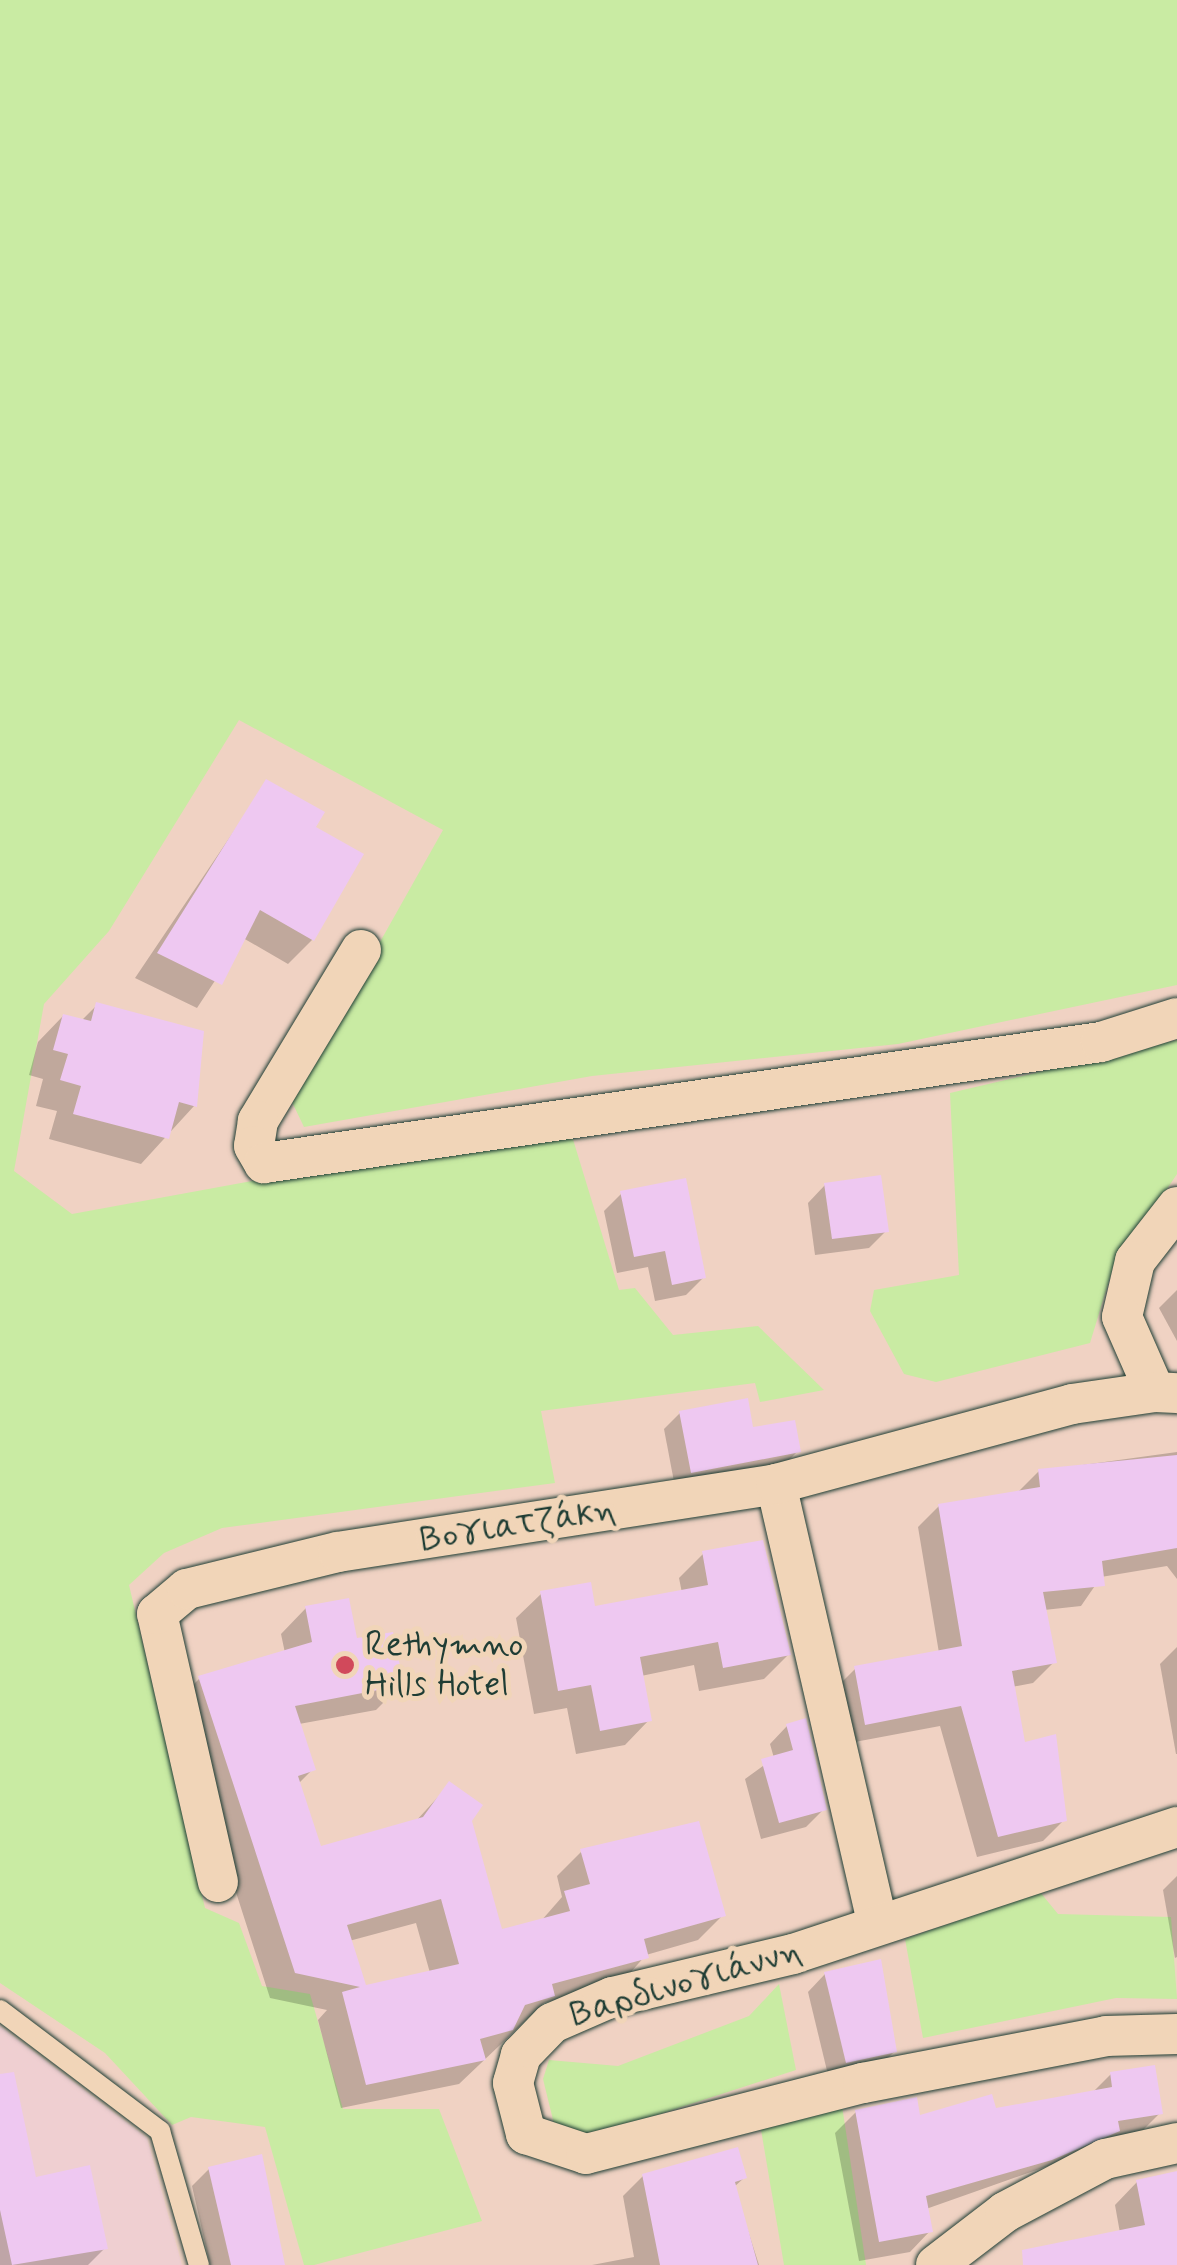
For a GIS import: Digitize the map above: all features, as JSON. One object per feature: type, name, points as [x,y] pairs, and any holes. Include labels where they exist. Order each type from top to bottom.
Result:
[{"type":"street","points":[[360,950],[258,1121],[254,1146],[264,1163],[1101,1042],[1177,1018]]},
{"type":"street","points":[[1166,1392],[1122,1317],[1135,1261],[1177,1207]]},
{"type":"street","name":"Βογιατζάκη","points":[[218,1882],[157,1614],[187,1589],[338,1552],[776,1484],[1072,1404],[1166,1392]]},
{"type":"street","points":[[776,1484],[877,1922]]},
{"type":"street","name":"Βαρδινογιάννη","points":[[1177,1827],[552,2022],[520,2055],[512,2082],[526,2134],[586,2154],[863,2083],[1106,2036],[1177,2034]]},
{"type":"street","points":[[936,2265],[1006,2212],[1105,2159],[1177,2144]]},
{"type":"lane","points":[[0,2010],[160,2132],[199,2265]]},
{"type":"shaded area","points":[[0,2026],[147,2138],[182,2265],[0,2265]]},
{"type":"green space","points":[[0,0],[1177,0],[1177,985],[898,1044],[592,1076],[304,1127],[291,1100],[443,830],[239,720],[109,931],[44,1004],[14,1171],[72,1214],[568,1123],[619,1290],[635,1288],[673,1335],[758,1326],[824,1390],[760,1402],[755,1383],[541,1411],[555,1483],[222,1528],[164,1553],[129,1585],[205,1908],[239,1923],[262,1986],[310,1994],[343,2109],[439,2109],[482,2221],[314,2265],[304,2265],[265,2127],[191,2117],[172,2125],[105,2053],[0,1983]]},
{"type":"green space","points":[[1177,1040],[1177,1174],[1112,1271],[1090,1343],[936,1382],[904,1374],[870,1311],[874,1290],[959,1275],[950,1093]]},
{"type":"green space","points":[[1040,1892],[1058,1914],[1171,1917],[1177,1999],[1116,1998],[923,2038],[905,1939]]},
{"type":"green space","points":[[779,1984],[796,2070],[623,2126],[586,2133],[554,2124],[543,2079],[549,2060],[618,2066],[749,2016]]},
{"type":"green space","points":[[841,2099],[866,2265],[784,2265],[759,2118]]},
{"type":"building","points":[[266,779],[325,812],[316,827],[364,854],[314,941],[260,910],[222,985],[157,953]]},
{"type":"building","points":[[96,1002],[204,1031],[197,1107],[179,1102],[169,1139],[73,1114],[81,1086],[60,1080],[68,1054],[53,1050],[63,1014],[91,1021]]},
{"type":"building","points":[[881,1175],[889,1232],[832,1239],[824,1183]]},
{"type":"building","points":[[686,1178],[706,1278],[672,1285],[665,1251],[634,1257],[620,1191]]},
{"type":"building","points":[[748,1398],[753,1427],[795,1420],[801,1452],[691,1473],[679,1411]]},
{"type":"building","points":[[1177,1455],[1177,1548],[1102,1561],[1105,1586],[1043,1592],[1057,1663],[1012,1671],[1025,1742],[1056,1734],[1067,1821],[998,1837],[961,1706],[865,1725],[854,1666],[962,1646],[938,1504],[1040,1487],[1038,1469]]},
{"type":"building","points":[[763,1540],[791,1655],[723,1668],[718,1642],[640,1657],[652,1721],[600,1731],[591,1685],[558,1691],[540,1591],[591,1582],[595,1606],[708,1585],[702,1551]]},
{"type":"building","points":[[349,1598],[357,1638],[393,1632],[404,1685],[295,1706],[316,1770],[298,1776],[321,1846],[423,1817],[449,1781],[483,1805],[472,1821],[502,1929],[570,1911],[564,1891],[590,1884],[580,1849],[699,1821],[726,1916],[644,1939],[649,1958],[552,1984],[555,1996],[525,2005],[513,2030],[480,2039],[486,2060],[366,2085],[342,1992],[360,1987],[295,1973],[198,1676],[312,1642],[305,1606]],"holes":[[[441,1899],[459,1964],[366,1985],[347,1925]]]},
{"type":"building","points":[[806,1718],[827,1810],[779,1823],[761,1759],[793,1750],[786,1724]]},
{"type":"building","points":[[881,1959],[897,2052],[846,2063],[824,1972]]},
{"type":"building","points":[[1155,2065],[1163,2114],[1118,2121],[1120,2131],[1052,2160],[926,2196],[933,2232],[879,2242],[855,2110],[917,2097],[920,2115],[992,2094],[996,2108],[1112,2087],[1110,2072]]},
{"type":"building","points":[[14,2072],[36,2177],[90,2165],[108,2249],[12,2265],[0,2210],[0,2074]]},
{"type":"building","points":[[738,2147],[747,2178],[735,2182],[758,2265],[660,2265],[642,2174]]},
{"type":"building","points":[[262,2154],[285,2265],[231,2265],[208,2167]]},
{"type":"building","points":[[1177,2171],[1177,2265],[1023,2265],[1022,2250],[1145,2225],[1136,2180]]},
{"type":"place","name":"Rethymno Hills Hotel","points":[[345,1665]]}]
